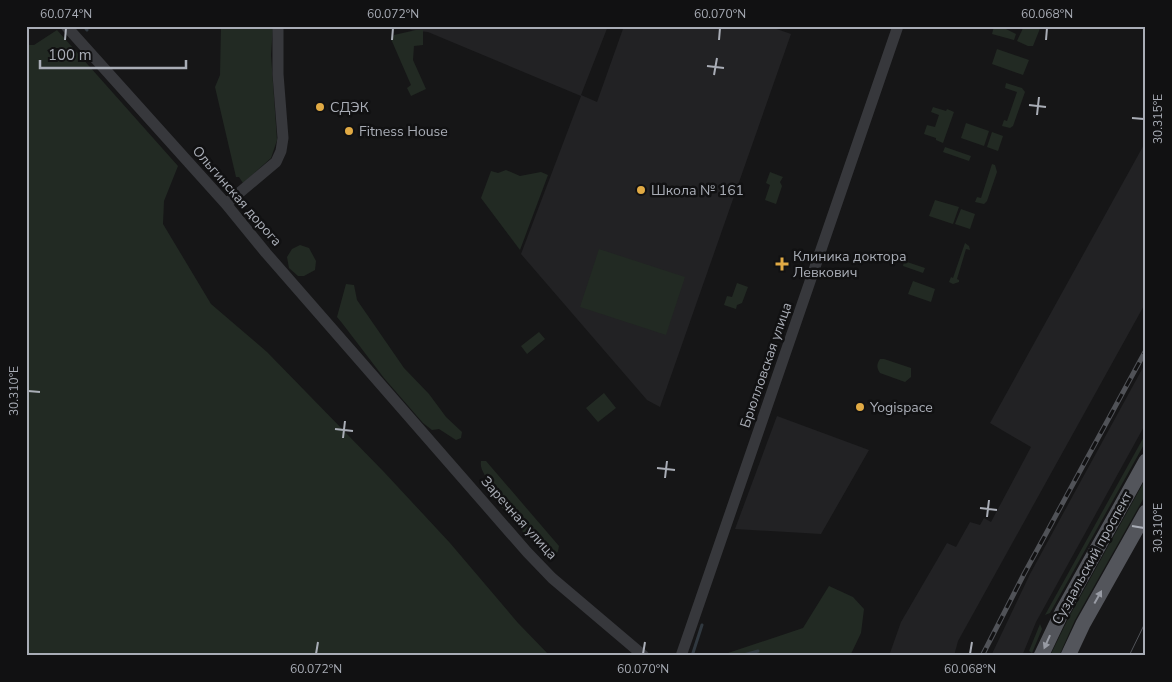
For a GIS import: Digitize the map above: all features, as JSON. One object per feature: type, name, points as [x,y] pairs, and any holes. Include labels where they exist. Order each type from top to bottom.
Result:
[{"type":"main road","name":"Суздальский проспект","points":[[1041,656],[1054,627],[1146,461]]},
{"type":"main road","name":"Суздальский проспект","points":[[1068,656],[1083,624],[1146,512]]},
{"type":"street","name":"Ольгинская дорога","points":[[66,26],[226,204],[383,388]]},
{"type":"street","points":[[226,204],[276,162],[281,151],[278,26]]},
{"type":"street","name":"Брюлловская улица","points":[[681,656],[898,26]]},
{"type":"street","name":"Заречная улица","points":[[383,388],[552,578],[644,656]]},
{"type":"shaded area","points":[[221,26],[273,26],[271,55],[277,140],[271,158],[243,183],[239,177],[236,177],[215,87],[220,75]]},
{"type":"shaded area","name":"Школа № 161","points":[[411,26],[608,26],[581,95],[597,102],[624,26],[768,26],[791,34],[660,407],[647,400],[521,254],[581,96],[428,32],[410,30]]},
{"type":"shaded area","points":[[994,26],[1000,26],[1016,34],[1014,40],[992,34]]},
{"type":"shaded area","points":[[1024,26],[1041,26],[1033,46],[1017,41]]},
{"type":"shaded area","points":[[57,30],[178,166],[164,201],[163,224],[211,304],[267,352],[384,472],[450,543],[518,623],[550,656],[26,656],[26,45],[34,45]]},
{"type":"shaded area","points":[[423,30],[423,45],[414,46],[413,60],[426,89],[411,96],[407,88],[411,85],[391,39],[394,35]]},
{"type":"shaded area","points":[[997,49],[1029,60],[1023,75],[992,64]]},
{"type":"shaded area","points":[[1006,83],[1022,88],[1025,92],[1013,126],[1010,128],[1002,126],[1004,120],[1007,121],[1017,92],[1005,88]]},
{"type":"shaded area","points":[[933,107],[954,112],[943,143],[936,140],[936,138],[924,134],[927,125],[935,127],[939,115],[931,112]]},
{"type":"shaded area","points":[[966,123],[989,131],[984,146],[961,138]]},
{"type":"shaded area","points":[[992,132],[1003,136],[998,151],[987,147]]},
{"type":"shaded area","points":[[1146,141],[1146,302],[958,641],[954,656],[889,656],[901,622],[947,543],[956,547],[970,522],[980,525],[984,518],[991,522],[1031,447],[990,423]]},
{"type":"shaded area","points":[[945,147],[971,156],[969,161],[943,152]]},
{"type":"shaded area","points":[[992,164],[995,165],[997,172],[987,201],[984,204],[975,202],[977,197],[981,198]]},
{"type":"shaded area","points":[[506,170],[520,176],[541,172],[548,175],[520,250],[481,198],[491,171],[498,173]]},
{"type":"shaded area","points":[[770,172],[783,177],[780,182],[782,186],[776,204],[765,200],[770,185],[766,183]]},
{"type":"shaded area","points":[[935,200],[959,207],[953,224],[929,216]]},
{"type":"shaded area","points":[[961,209],[975,214],[970,229],[955,224]]},
{"type":"shaded area","points":[[965,243],[969,246],[970,250],[966,249],[957,279],[959,282],[953,284],[949,282],[951,277],[953,278]]},
{"type":"shaded area","points":[[300,245],[309,248],[316,261],[315,270],[304,276],[298,276],[289,268],[287,257],[292,249]]},
{"type":"shaded area","points":[[599,249],[685,277],[666,335],[580,307]]},
{"type":"shaded area","points":[[904,261],[925,268],[923,273],[903,266]]},
{"type":"shaded area","points":[[913,281],[935,289],[931,302],[908,294]]},
{"type":"shaded area","points":[[737,283],[748,287],[742,303],[737,305],[736,309],[724,305],[727,296],[732,297]]},
{"type":"shaded area","points":[[346,284],[354,285],[357,300],[404,368],[429,394],[446,417],[462,432],[461,438],[456,440],[439,429],[432,430],[423,423],[384,378],[337,317]]},
{"type":"shaded area","points":[[539,332],[545,339],[527,354],[521,346]]},
{"type":"shaded area","points":[[880,359],[911,368],[911,377],[905,382],[880,373],[877,366]]},
{"type":"shaded area","points":[[1146,362],[1146,423],[1036,622],[1022,656],[991,656],[1030,574]]},
{"type":"shaded area","points":[[604,393],[616,408],[598,422],[586,408]]},
{"type":"shaded area","points":[[777,416],[869,450],[821,534],[735,529]]},
{"type":"shaded area","points":[[1146,433],[1146,441],[1050,613],[1045,615]]},
{"type":"shaded area","points":[[481,461],[486,461],[559,546],[554,558],[548,557],[524,533],[487,490],[488,485]]},
{"type":"shaded area","points":[[1146,478],[1146,494],[1075,620],[1059,656],[1050,656],[1069,617]]},
{"type":"shaded area","points":[[829,586],[853,597],[864,609],[861,633],[850,656],[719,656],[803,628]]},
{"type":"shaded area","points":[[1040,624],[1042,629],[1032,653],[1029,651]]},
{"type":"waterway","points":[[84,26],[87,30]]},
{"type":"waterway","points":[[692,656],[702,625]]},
{"type":"waterway","points":[[740,656],[758,651]]},
{"type":"tram line","points":[[1129,656],[1146,621]]},
{"type":"railway","points":[[982,656],[1024,574],[1146,350]]},
{"type":"place","name":"СДЭК","points":[[320,107]]},
{"type":"place","name":"Fitness House","points":[[349,131]]},
{"type":"place","name":"Школа № 161","points":[[641,190]]},
{"type":"place","name":"Клиника доктора Левкович","points":[[782,264]]},
{"type":"place","name":"Yogispace","points":[[860,407]]}]
